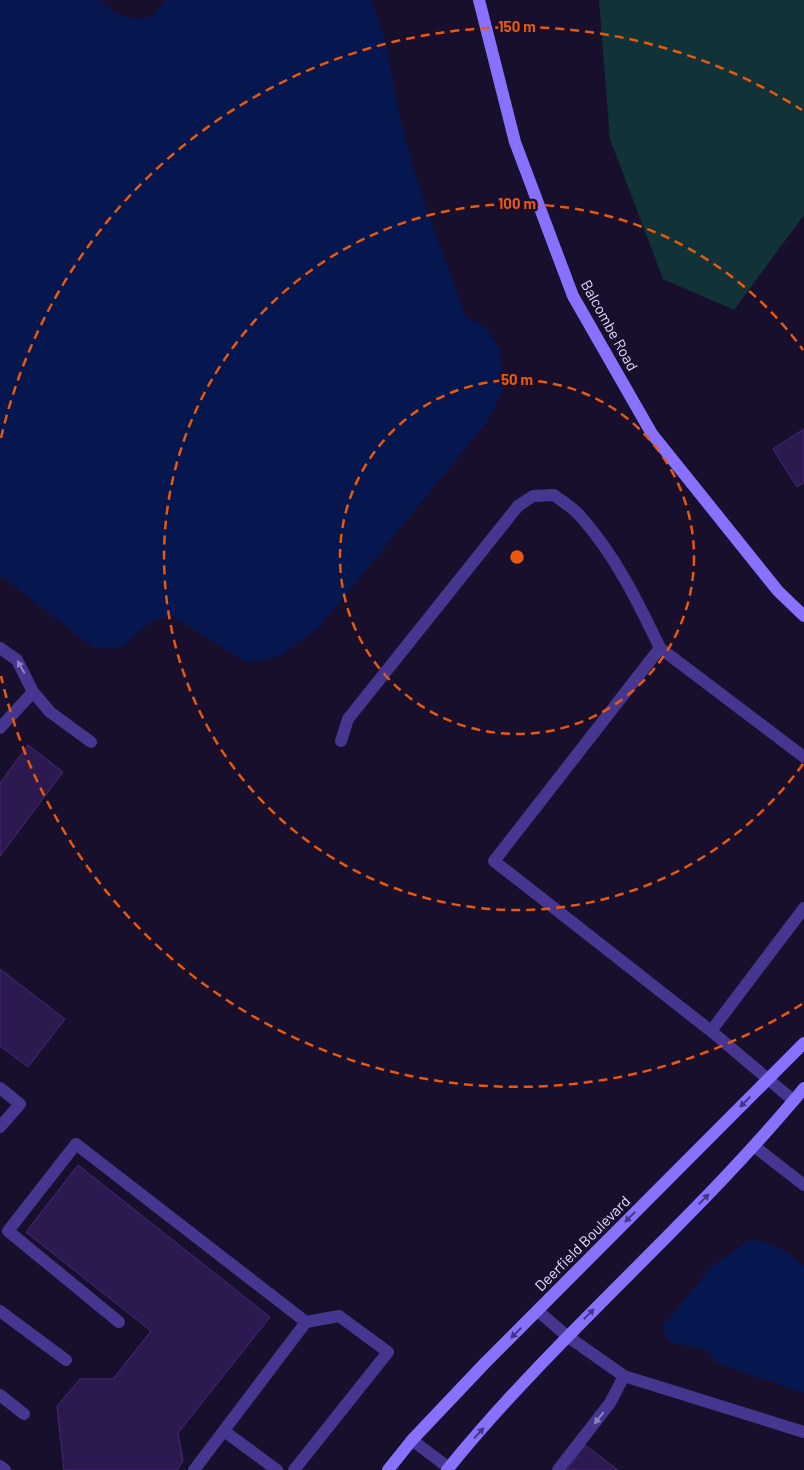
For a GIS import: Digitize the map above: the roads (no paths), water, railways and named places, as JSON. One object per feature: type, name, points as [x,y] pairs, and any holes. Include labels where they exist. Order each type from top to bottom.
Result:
[{"type":"street","name":"Balcombe Road","points":[[479,0],[514,142],[573,296],[652,434],[778,591],[804,616]]},
{"type":"street","points":[[341,741],[348,719],[518,506],[533,496],[554,495],[580,515],[606,548],[644,615],[660,648],[804,757]]},
{"type":"street","points":[[0,648],[17,660],[33,692],[50,712],[91,742]]},
{"type":"street","points":[[660,648],[494,861],[711,1031],[794,1101]]},
{"type":"street","points":[[0,728],[4,714],[33,692]]},
{"type":"street","points":[[711,1031],[804,908]]},
{"type":"street","name":"Deerfield Boulevard","points":[[388,1470],[412,1440],[804,1043]]},
{"type":"street","points":[[0,1088],[20,1104],[0,1127]]},
{"type":"street","points":[[412,1440],[449,1469],[567,1336],[755,1147],[804,1088]]},
{"type":"street","points":[[119,1322],[8,1231],[76,1144],[306,1322]]},
{"type":"street","points":[[755,1147],[804,1185]]},
{"type":"street","points":[[0,1311],[66,1360]]},
{"type":"street","points":[[538,1311],[567,1336],[624,1376],[804,1432]]},
{"type":"street","points":[[194,1470],[306,1322],[339,1316],[388,1352],[294,1470]]},
{"type":"street","points":[[558,1470],[610,1402],[624,1376]]},
{"type":"street","points":[[0,1395],[24,1414]]},
{"type":"street","points":[[224,1431],[277,1470]]},
{"type":"street","points":[[0,1466],[5,1470]]}]
